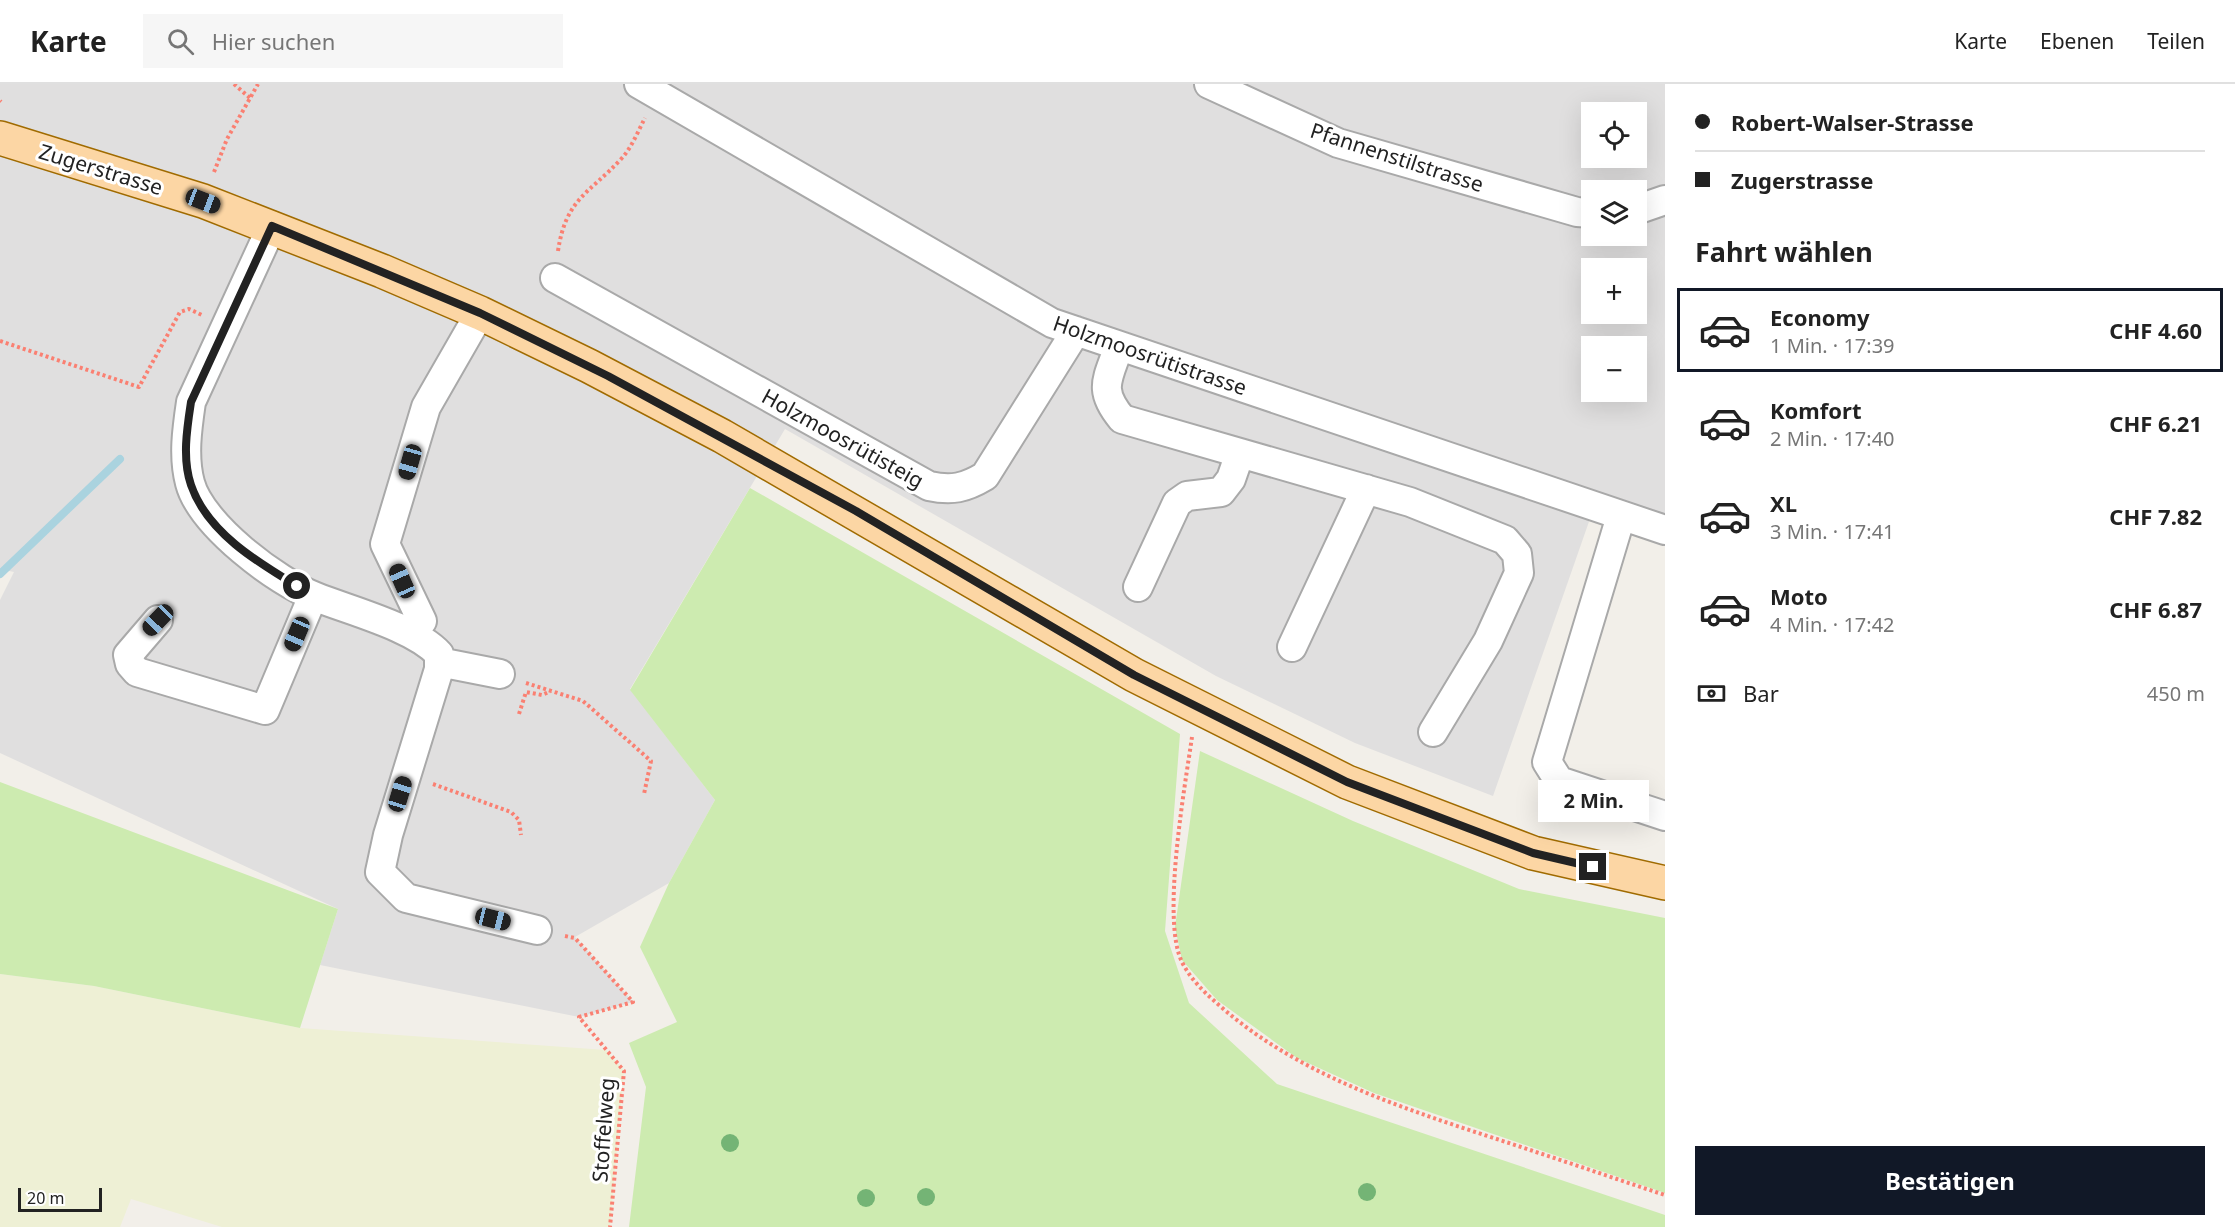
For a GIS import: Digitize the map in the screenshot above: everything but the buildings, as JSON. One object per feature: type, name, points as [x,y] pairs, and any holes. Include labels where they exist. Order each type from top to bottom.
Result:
[{"type":"main road","name":"Zugerstrasse","points":[[0,138],[203,201],[272,226],[480,313],[722,436],[1134,675],[1347,782],[1522,849],[1665,883]]},
{"type":"street","name":"Holzmoosrütistrasse","points":[[639,84],[1052,323],[1665,530]]},
{"type":"street","name":"Pfannenstilstrasse","points":[[1209,84],[1338,143],[1581,212]]},
{"type":"street","points":[[1647,206],[1665,200]]},
{"type":"street","points":[[272,226],[191,402],[186,430],[190,485],[203,509],[223,534],[265,567],[313,596],[360,613],[428,643],[439,654],[439,662],[388,835],[380,872],[406,897],[537,930]]},
{"type":"street","name":"Holzmoosrütisteig","points":[[555,278],[929,486],[948,490],[969,486],[985,476],[1076,331]]},
{"type":"street","points":[[422,621],[385,544],[426,407],[480,313]]},
{"type":"street","points":[[1119,346],[1106,384],[1108,402],[1122,419],[1410,502],[1505,540],[1517,554],[1519,573],[1488,641],[1433,732]]},
{"type":"street","points":[[1138,587],[1177,503],[1186,496],[1221,492],[1230,479],[1240,453]]},
{"type":"street","points":[[1293,647],[1366,489]]},
{"type":"street","points":[[1621,516],[1547,762],[1559,781],[1665,816]]},
{"type":"street","points":[[158,620],[128,655],[130,664],[137,672],[265,710],[313,596]]},
{"type":"street","points":[[439,662],[500,674]]},
{"type":"path","points":[[234,84],[250,98]]},
{"type":"path","points":[[214,172],[227,139],[258,84]]},
{"type":"path","points":[[555,278],[562,228],[576,201],[623,157],[647,114]]},
{"type":"path","points":[[0,341],[139,387],[180,312],[189,309],[211,318]]},
{"type":"path","points":[[500,674],[583,701],[651,761],[644,794]]},
{"type":"path","points":[[519,714],[529,684]]},
{"type":"path","points":[[526,692],[542,695],[552,691]]},
{"type":"path","points":[[1204,711],[1192,735],[1177,858],[1173,928],[1181,961],[1198,987],[1236,1020],[1295,1059],[1378,1098],[1665,1195]]},
{"type":"path","points":[[406,774],[511,812],[519,820],[521,835]]},
{"type":"path","name":"Stoffelweg","points":[[537,930],[574,938],[633,1002],[579,1017],[624,1071],[610,1227]]},
{"type":"shaded area","points":[[0,84],[1665,84],[1665,535],[1592,513],[1493,796],[1355,743],[1216,676],[785,429],[630,689],[715,800],[669,883],[575,937],[633,1002],[579,1017],[320,965],[338,909],[0,753],[0,600],[14,572],[0,569]]},
{"type":"green space","points":[[750,488],[1180,734],[1165,931],[1189,1003],[1277,1084],[1665,1215],[1665,1227],[629,1227],[646,1087],[629,1043],[677,1022],[640,947],[669,883],[715,800],[630,690]]},
{"type":"green space","points":[[1200,751],[1353,821],[1519,889],[1665,918],[1665,1193],[1374,1093],[1297,1058],[1217,1000],[1182,960],[1175,927]]},
{"type":"green space","points":[[0,782],[338,909],[300,1028],[94,986],[0,974]]},
{"type":"green space","points":[[0,974],[94,986],[300,1028],[606,1050],[624,1071],[610,1227],[222,1227],[131,1199],[120,1227],[0,1227]]},
{"type":"waterway","points":[[0,574],[120,459]]},
{"type":"route","points":[[297,586],[265,567],[223,534],[203,509],[190,485],[187,456],[186,430],[191,402],[272,226],[480,313],[589,366],[722,436],[856,511],[1134,675],[1347,782],[1533,853],[1593,867]]}]
